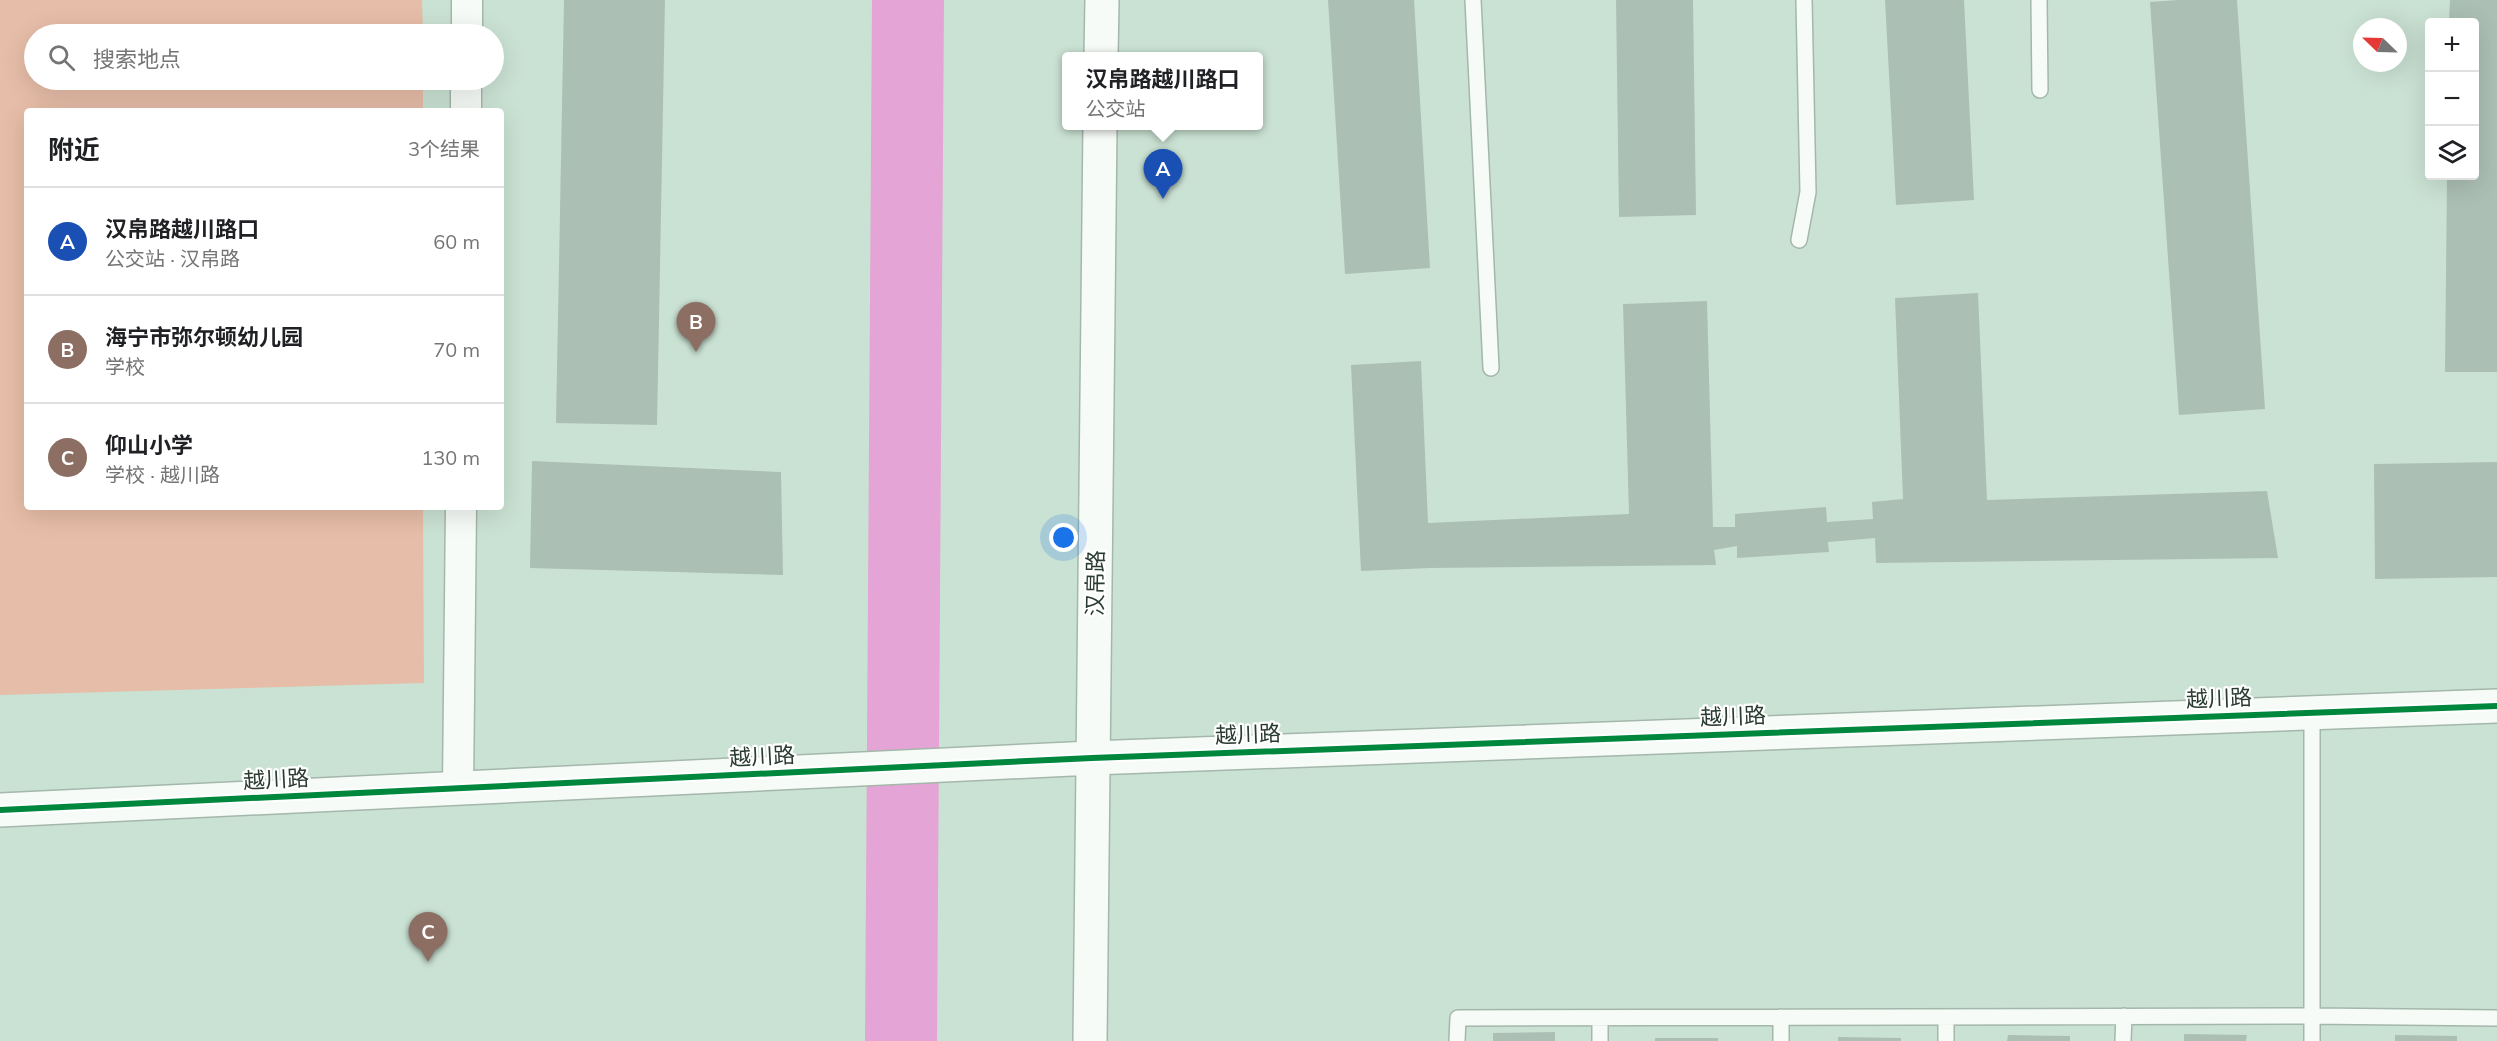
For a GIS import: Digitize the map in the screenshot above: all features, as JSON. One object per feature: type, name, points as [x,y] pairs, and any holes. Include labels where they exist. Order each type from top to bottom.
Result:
[{"type":"street","points":[[467,0],[467,24]]},
{"type":"street","points":[[1101,52],[1102,0]]},
{"type":"street","points":[[466,90],[466,108]]},
{"type":"street","name":"汉帛路","points":[[1090,1041],[1100,130]]},
{"type":"street","points":[[458,788],[461,510]]},
{"type":"street","name":"越川路","points":[[0,810],[1092,758],[2497,706]]},
{"type":"lane","points":[[1473,0],[1491,368]]},
{"type":"lane","points":[[1799,240],[1808,192],[1804,0]]},
{"type":"lane","points":[[2039,0],[2040,90]]},
{"type":"lane","points":[[2312,712],[2313,1041]]},
{"type":"lane","points":[[2123,1041],[2124,1016]]},
{"type":"lane","points":[[1457,1041],[1458,1018],[2312,1016],[2497,1018]]},
{"type":"lane","points":[[1780,1041],[1781,1017]]},
{"type":"lane","points":[[1946,1017],[1946,1041]]},
{"type":"lane","points":[[1600,1018],[1600,1041]]},
{"type":"shaded area","points":[[0,0],[422,0],[423,24],[24,24],[24,90],[423,90],[423,108],[24,108],[24,510],[423,510],[424,683],[0,695]]},
{"type":"building","points":[[564,0],[665,0],[657,425],[556,423]]},
{"type":"building","points":[[1328,0],[1414,0],[1430,268],[1345,274]]},
{"type":"building","points":[[1616,0],[1693,0],[1696,215],[1619,217]]},
{"type":"building","points":[[1885,0],[1964,0],[1974,200],[1896,205]]},
{"type":"building","points":[[2237,0],[2265,409],[2179,415],[2150,2]]},
{"type":"building","points":[[2450,0],[2497,0],[2497,372],[2445,372],[2447,180],[2479,180],[2479,18],[2449,18]]},
{"type":"building","points":[[1978,293],[1987,500],[2267,491],[2278,558],[1876,563],[1875,538],[1828,542],[1829,552],[1737,558],[1737,546],[1714,550],[1716,565],[1430,568],[1361,571],[1351,365],[1421,361],[1428,523],[1629,514],[1623,304],[1707,301],[1713,527],[1735,527],[1735,514],[1826,507],[1827,522],[1873,519],[1872,502],[1903,499],[1895,298]]},
{"type":"building","points":[[532,461],[781,472],[783,575],[530,568]]},
{"type":"building","points":[[2497,462],[2497,577],[2375,579],[2374,464]]},
{"type":"building","points":[[1555,1032],[1555,1041],[1493,1041],[1493,1033]]},
{"type":"building","points":[[2184,1034],[2247,1035],[2246,1041],[2184,1041]]},
{"type":"building","points":[[2008,1035],[2070,1036],[2070,1041],[2007,1041]]},
{"type":"building","points":[[2395,1035],[2457,1036],[2457,1041],[2395,1041]]},
{"type":"building","points":[[1838,1037],[1901,1038],[1901,1041],[1838,1041]]},
{"type":"building","points":[[1655,1038],[1718,1038],[1718,1041],[1655,1041]]},
{"type":"waterway","points":[[901,1041],[908,0]]},
{"type":"cycle path","points":[[0,810],[1092,758],[2497,706]]},
{"type":"place","name":"汉帛路越川路口","points":[[1163,199]]},
{"type":"place","name":"海宁市弥尔顿幼儿园","points":[[696,352]]},
{"type":"place","name":"仰山小学","points":[[428,962]]}]
